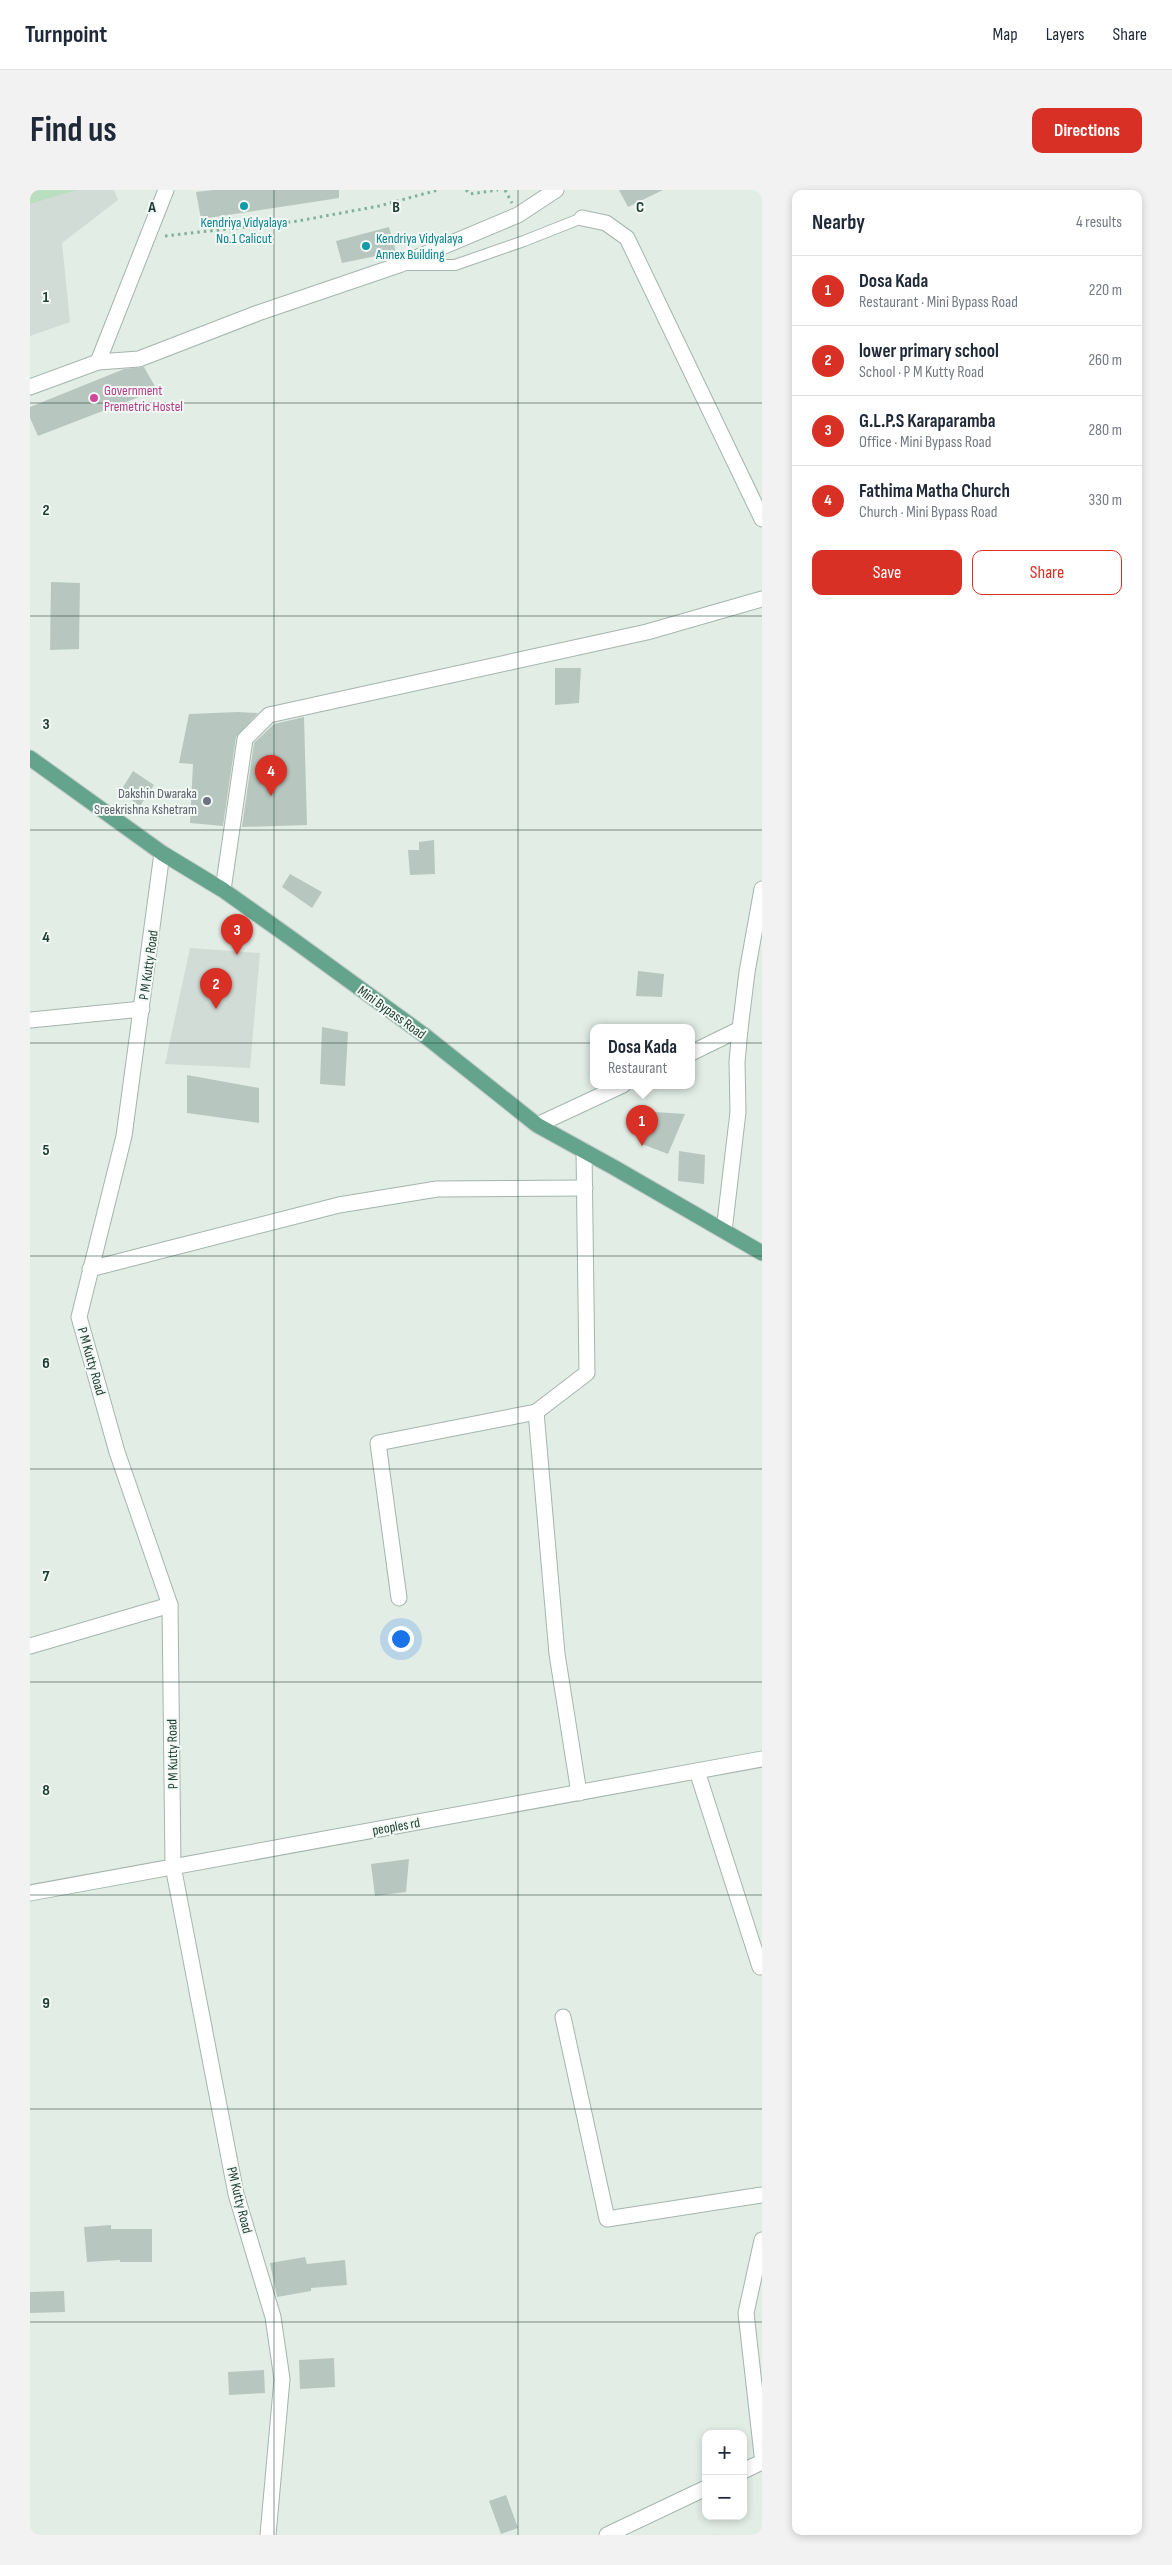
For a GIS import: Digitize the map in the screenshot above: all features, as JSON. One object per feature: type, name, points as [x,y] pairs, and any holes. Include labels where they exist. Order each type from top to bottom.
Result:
[{"type":"main road","name":"Mini Bypass Road","points":[[30,758],[162,853],[223,890],[424,1035],[537,1125],[762,1253]]},
{"type":"street","points":[[98,362],[166,190]]},
{"type":"street","points":[[30,387],[98,362],[139,359],[258,313],[399,265],[518,215],[556,190]]},
{"type":"street","points":[[582,218],[606,223],[627,238],[762,518]]},
{"type":"street","points":[[223,890],[245,739],[269,715],[647,632],[762,599]]},
{"type":"street","name":"P M Kutty Road","points":[[162,853],[124,1136],[79,1316],[117,1452],[170,1605],[173,1866]]},
{"type":"street","points":[[724,1231],[738,1112],[737,1062],[740,1030],[747,972],[762,889]]},
{"type":"street","points":[[30,1020],[142,1009]]},
{"type":"street","points":[[695,1051],[740,1030]]},
{"type":"street","points":[[537,1125],[614,1089]]},
{"type":"street","points":[[399,1598],[378,1444],[536,1412],[587,1373],[584,1151]]},
{"type":"street","points":[[90,1269],[339,1205],[437,1189],[585,1188]]},
{"type":"street","points":[[536,1412],[557,1654],[579,1793]]},
{"type":"street","points":[[30,1646],[170,1605]]},
{"type":"street","name":"peoples rd","points":[[30,1893],[762,1760]]},
{"type":"street","points":[[697,1771],[760,1967],[762,1966]]},
{"type":"street","name":"PM Kutty Road","points":[[173,1866],[236,2194],[273,2317],[282,2379],[268,2535]]},
{"type":"street","points":[[563,2017],[607,2219],[762,2194]]},
{"type":"street","points":[[762,2240],[746,2313],[762,2455]]},
{"type":"street","points":[[747,2469],[762,2462]]},
{"type":"street","points":[[607,2535],[702,2490]]},
{"type":"lane","points":[[399,265],[455,265],[524,242],[582,218]]},
{"type":"path","points":[[147,238],[298,222],[379,206],[438,190]]},
{"type":"path","points":[[466,190],[470,194],[498,190]]},
{"type":"shaded area","points":[[30,190],[114,190],[118,200],[62,243],[70,322],[30,336]]},
{"type":"shaded area","points":[[190,948],[260,953],[250,1068],[165,1064]]},
{"type":"green space","points":[[30,190],[76,190],[30,204]]},
{"type":"building","name":"Kendriya Vidyalaya No.1 Calicut","points":[[213,190],[339,190],[339,198],[201,219],[196,192]]},
{"type":"building","points":[[619,190],[663,190],[628,207]]},
{"type":"building","name":"Kendriya Vidyalaya Annex Building","points":[[389,227],[396,252],[342,263],[336,241]]},
{"type":"building","name":"Government Premetric Hostel","points":[[144,367],[157,390],[38,436],[30,418],[30,407],[124,369]]},
{"type":"building","points":[[51,582],[80,583],[79,649],[50,650]]},
{"type":"building","points":[[555,668],[581,668],[579,703],[555,705]]},
{"type":"building","points":[[258,713],[236,737],[223,826],[190,823],[193,764],[179,763],[189,714]]},
{"type":"building","points":[[304,717],[307,825],[242,827],[254,743],[274,724]]},
{"type":"building","points":[[133,771],[154,785],[140,806],[120,792]]},
{"type":"building","points":[[434,840],[435,874],[410,875],[408,850],[419,850],[419,842]]},
{"type":"building","points":[[290,874],[322,892],[312,908],[282,887]]},
{"type":"building","points":[[638,971],[664,974],[662,997],[636,996]]},
{"type":"building","points":[[322,1027],[348,1032],[345,1086],[320,1084]]},
{"type":"building","points":[[187,1075],[259,1088],[259,1123],[187,1113]]},
{"type":"building","points":[[655,1112],[685,1114],[668,1154],[642,1144]]},
{"type":"building","points":[[679,1151],[705,1155],[704,1184],[678,1181]]},
{"type":"building","points":[[409,1859],[406,1892],[375,1896],[371,1864]]},
{"type":"building","points":[[111,2225],[111,2229],[152,2229],[152,2262],[120,2262],[120,2260],[87,2262],[84,2227]]},
{"type":"building","points":[[305,2257],[307,2264],[345,2260],[347,2285],[311,2288],[311,2291],[277,2297],[270,2263]]},
{"type":"building","points":[[64,2291],[65,2312],[30,2313],[30,2292]]},
{"type":"building","points":[[334,2358],[335,2387],[300,2389],[299,2360]]},
{"type":"building","points":[[264,2370],[265,2393],[229,2395],[228,2372]]},
{"type":"building","points":[[506,2495],[518,2528],[501,2534],[489,2501]]},
{"type":"place","name":"Kendriya Vidyalaya No.1 Calicut","points":[[244,206]]},
{"type":"place","name":"Kendriya Vidyalaya Annex Building","points":[[366,246]]},
{"type":"place","name":"Government Premetric Hostel","points":[[94,398]]},
{"type":"place","name":"Fathima Matha Church","points":[[271,796]]},
{"type":"place","name":"Dakshin Dwaraka Sreekrishna Kshetram","points":[[207,801]]},
{"type":"place","name":"G.L.P.S Karaparamba","points":[[237,955]]},
{"type":"place","name":"lower primary school","points":[[216,1009]]},
{"type":"place","name":"Dosa Kada","points":[[642,1146]]}]
